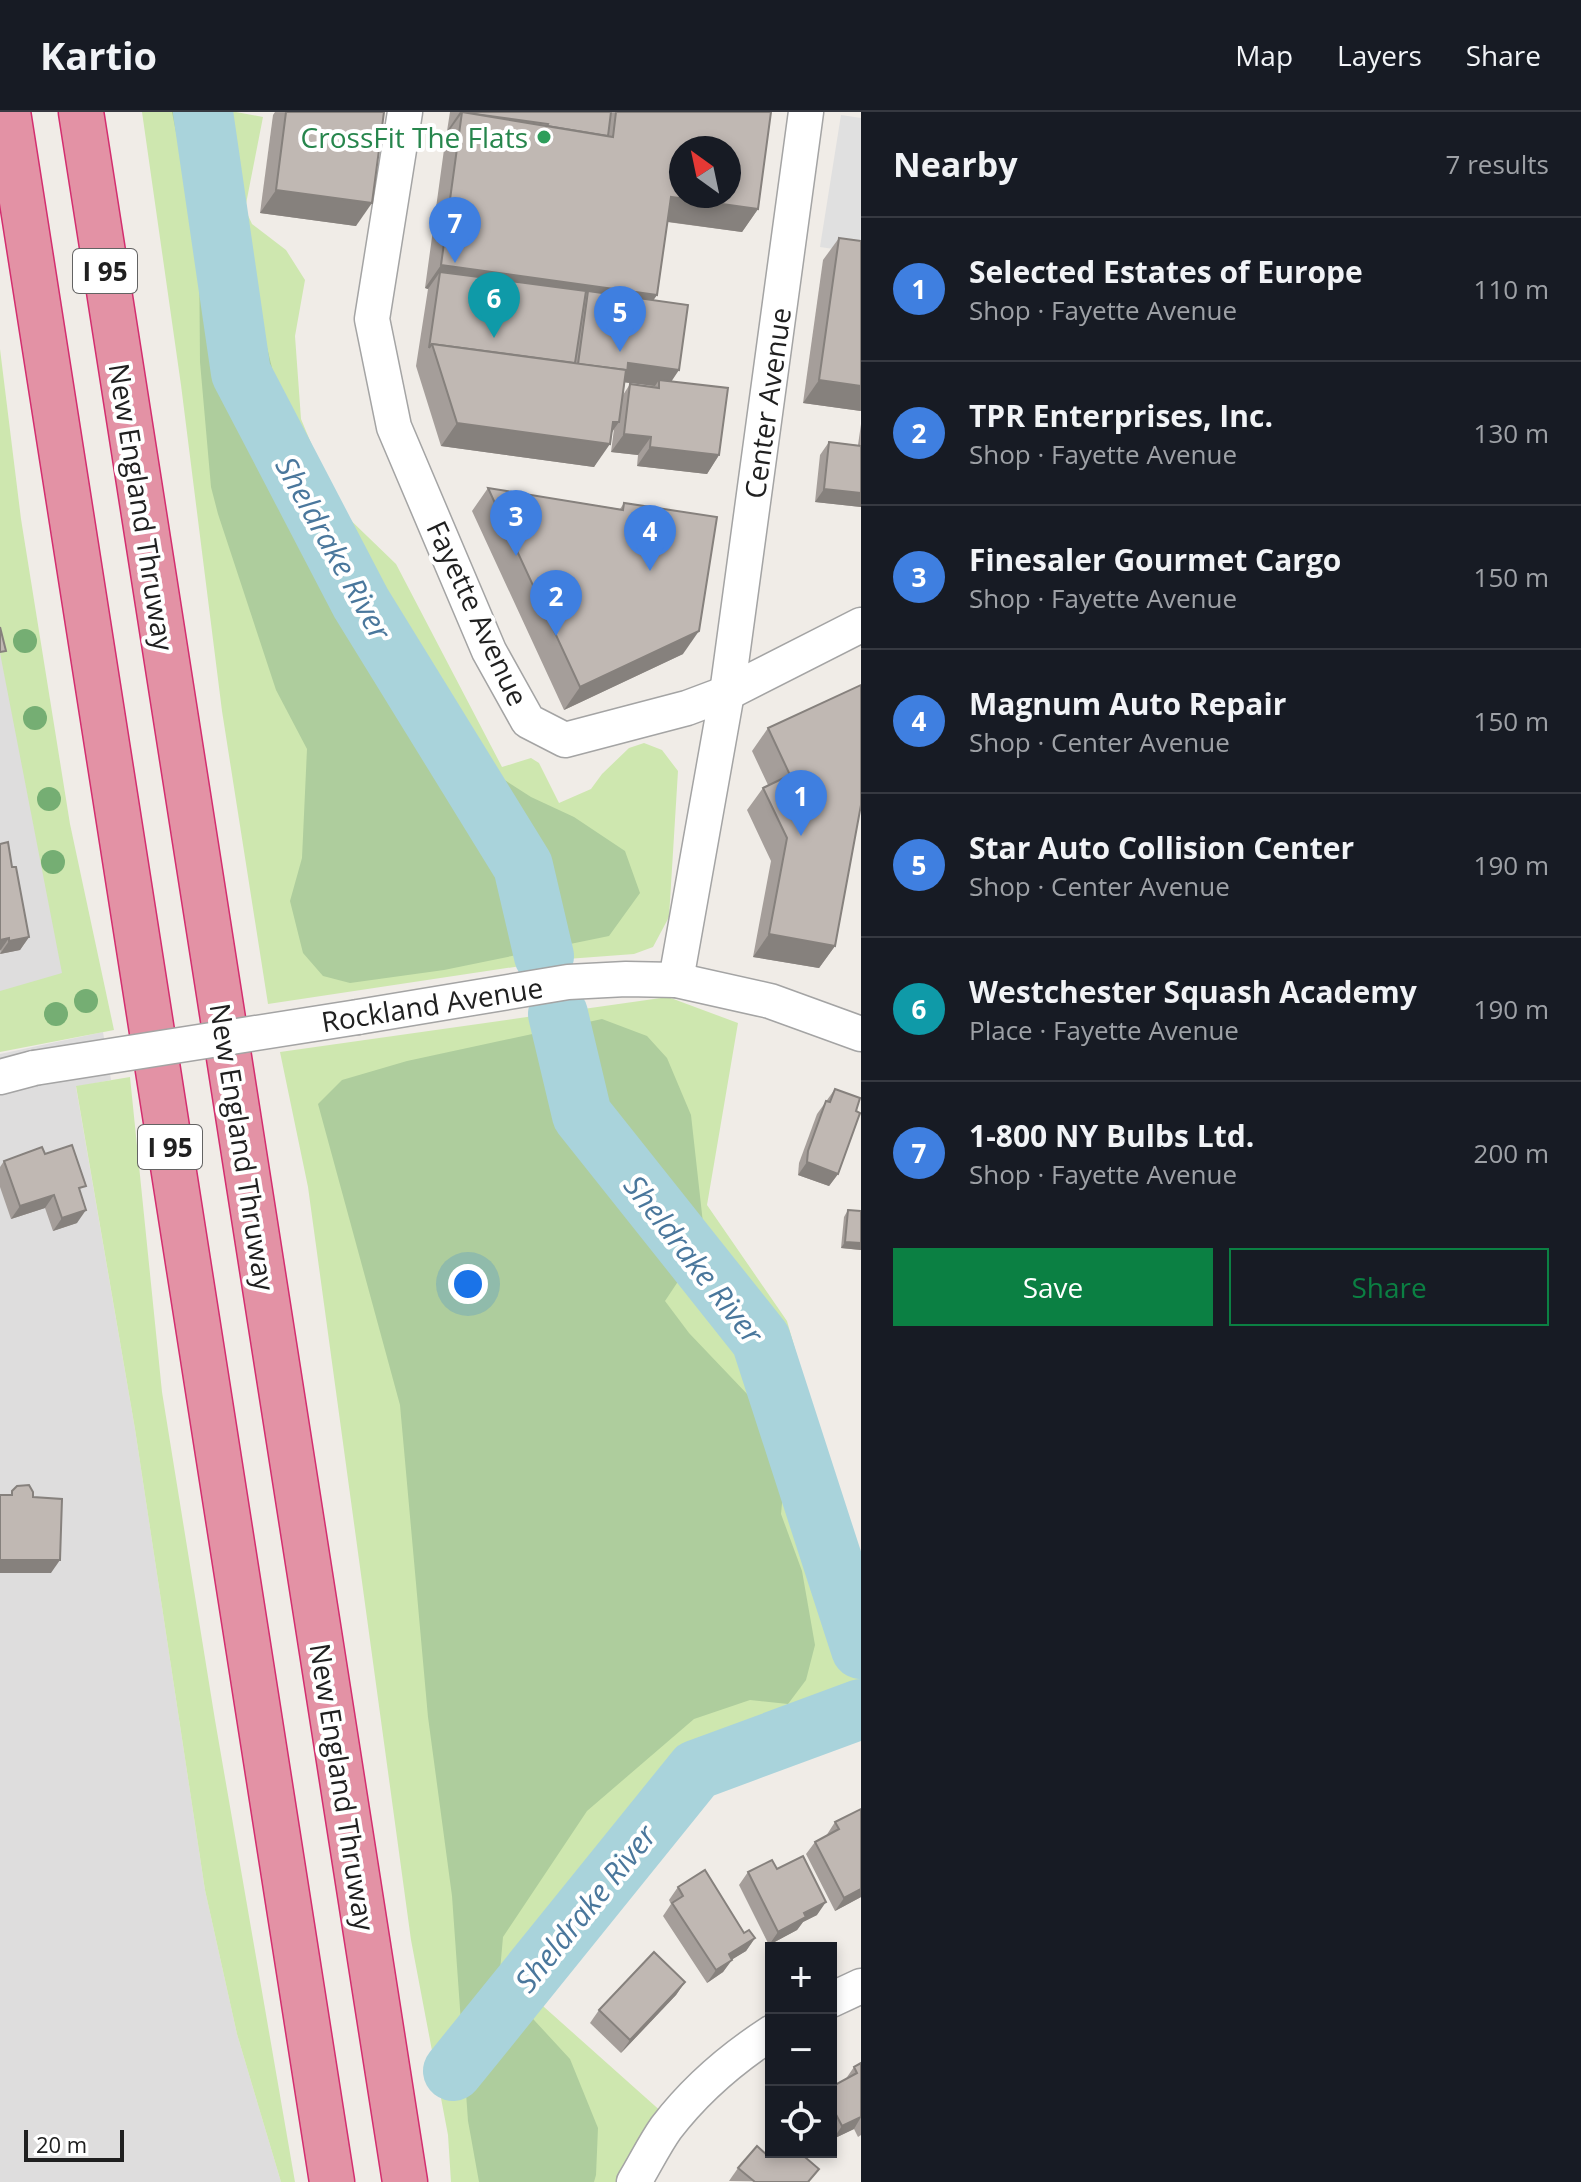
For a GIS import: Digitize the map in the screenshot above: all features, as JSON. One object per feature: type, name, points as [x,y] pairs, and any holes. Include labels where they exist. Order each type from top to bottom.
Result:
[{"type":"highway","name":"I 95","points":[[8,112],[332,2182]]},
{"type":"highway","name":"New England Thruway","points":[[81,112],[405,2182]]},
{"type":"street","name":"Fayette Avenue","points":[[405,112],[372,319],[394,427],[489,651],[528,721],[565,740],[687,708],[727,693],[861,625]]},
{"type":"street","name":"Center Avenue","points":[[727,693],[806,112]]},
{"type":"street","points":[[676,980],[727,693]]},
{"type":"street","name":"Rockland Avenue","points":[[0,1077],[34,1068],[568,982],[626,979],[676,980],[770,1001],[861,1034]]},
{"type":"street","points":[[837,1997],[861,1986]]},
{"type":"street","points":[[634,2182],[664,2131],[692,2097],[738,2055],[765,2037]]},
{"type":"shaded area","points":[[841,115],[861,118],[861,253],[820,247]]},
{"type":"shaded area","points":[[0,526],[87,1024],[0,1050]]},
{"type":"shaded area","points":[[103,1032],[111,1080],[76,1087],[135,1429],[205,1890],[237,2034],[281,2182],[0,2182],[0,1054]]},
{"type":"green space","points":[[142,112],[236,112],[263,117],[245,209],[252,224],[286,250],[305,280],[295,336],[301,419],[338,508],[396,564],[502,767],[531,758],[539,763],[559,803],[591,789],[629,748],[644,743],[662,750],[678,771],[669,917],[653,947],[634,954],[567,959],[268,1004],[222,711],[181,385]]},
{"type":"green space","points":[[172,112],[221,112],[236,220],[272,368],[296,458],[329,519],[365,563],[486,768],[531,797],[574,817],[625,851],[640,893],[609,936],[444,970],[350,983],[323,976],[303,953],[290,901],[302,858],[307,749],[276,690],[211,487],[200,362],[199,247]]},
{"type":"green space","points":[[0,349],[21,519],[70,824],[114,1030],[0,1052],[0,991],[62,973],[0,653]]},
{"type":"green space","points":[[668,997],[738,1023],[707,1205],[787,1321],[861,1580],[861,1733],[684,1805],[688,1817],[525,1990],[664,2114],[617,2182],[451,2182],[448,2135],[411,1940],[308,1187],[280,1052]]},
{"type":"green space","points":[[602,1019],[647,1036],[667,1058],[691,1115],[705,1241],[665,1301],[689,1333],[767,1415],[786,1460],[781,1514],[802,1571],[815,1645],[806,1680],[788,1704],[750,1700],[694,1719],[587,1811],[503,1937],[499,1982],[570,2059],[598,2128],[596,2175],[594,2182],[479,2182],[468,2121],[452,1896],[428,1717],[400,1405],[318,1104],[342,1080],[407,1061]]},
{"type":"green space","points":[[130,1077],[162,1392],[295,2182],[281,2182],[237,2034],[205,1890],[135,1429],[76,1086]]},
{"type":"building","points":[[286,112],[384,112],[372,203],[276,190]]},
{"type":"building","points":[[460,112],[611,112],[608,136]]},
{"type":"building","points":[[462,112],[613,137],[616,112],[771,112],[758,209],[741,207],[741,136],[669,136],[669,208],[657,295],[441,265]]},
{"type":"building","points":[[839,238],[861,241],[861,386],[819,380]]},
{"type":"building","points":[[440,272],[586,291],[575,363],[432,344],[429,348]]},
{"type":"building","points":[[588,291],[688,305],[679,370],[628,363],[627,374],[626,370],[578,364]]},
{"type":"building","points":[[432,344],[626,370],[619,422],[613,422],[610,444],[457,423]]},
{"type":"building","points":[[659,380],[728,388],[719,455],[650,447],[651,437],[624,434],[630,384],[659,388]]},
{"type":"building","points":[[829,442],[861,446],[861,493],[824,489]]},
{"type":"building","points":[[488,488],[623,510],[624,503],[717,517],[699,631],[580,687]]},
{"type":"building","points":[[0,627],[6,651],[0,652]]},
{"type":"building","points":[[861,685],[861,805],[835,946],[769,934],[787,838],[763,788],[790,775],[768,728]]},
{"type":"building","points":[[8,842],[12,867],[16,867],[29,937],[9,941],[9,938],[0,940],[0,844]]},
{"type":"building","points":[[835,1089],[860,1098],[856,1111],[860,1113],[838,1174],[807,1162],[826,1101],[830,1102]]},
{"type":"building","points":[[72,1145],[86,1186],[79,1188],[86,1210],[62,1218],[54,1195],[20,1206],[4,1161],[42,1147],[45,1154]]},
{"type":"building","points":[[848,1210],[861,1211],[861,1243],[845,1242]]},
{"type":"building","points":[[29,1485],[33,1497],[62,1499],[60,1560],[0,1560],[0,1495],[12,1495],[17,1486]]},
{"type":"building","points":[[861,1809],[861,1889],[844,1898],[815,1842],[839,1829],[835,1822]]},
{"type":"building","points":[[803,1856],[826,1902],[778,1932],[748,1872],[772,1860],[777,1869]]},
{"type":"building","points":[[705,1870],[744,1933],[749,1930],[755,1938],[729,1954],[732,1960],[716,1970],[672,1903],[683,1896],[678,1887]]},
{"type":"building","points":[[654,1952],[685,1982],[630,2040],[599,2010]]},
{"type":"building","points":[[861,2063],[861,2117],[842,2126],[837,2116],[837,2084],[857,2073],[854,2067]]},
{"type":"building","points":[[757,2146],[765,2153],[765,2158],[806,2158],[819,2169],[808,2182],[755,2182],[738,2168]]},
{"type":"waterway","name":"Sheldrake River","points":[[203,112],[241,373],[361,603],[523,866],[544,956]]},
{"type":"waterway","name":"Sheldrake River","points":[[558,1014],[582,1115],[761,1340],[861,1649]]},
{"type":"waterway","name":"Sheldrake River","points":[[453,2071],[696,1770],[861,1709]]},
{"type":"place","name":"CrossFit The Flats","points":[[544,137]]},
{"type":"place","name":"1-800 NY Bulbs Ltd.","points":[[455,263]]},
{"type":"place","name":"Westchester Squash Academy","points":[[494,338]]},
{"type":"place","name":"Star Auto Collision Center","points":[[620,352]]},
{"type":"place","name":"Finesaler Gourmet Cargo","points":[[516,556]]},
{"type":"place","name":"Magnum Auto Repair","points":[[650,571]]},
{"type":"place","name":"TPR Enterprises, Inc.","points":[[556,636]]},
{"type":"place","name":"Selected Estates of Europe","points":[[801,836]]}]
